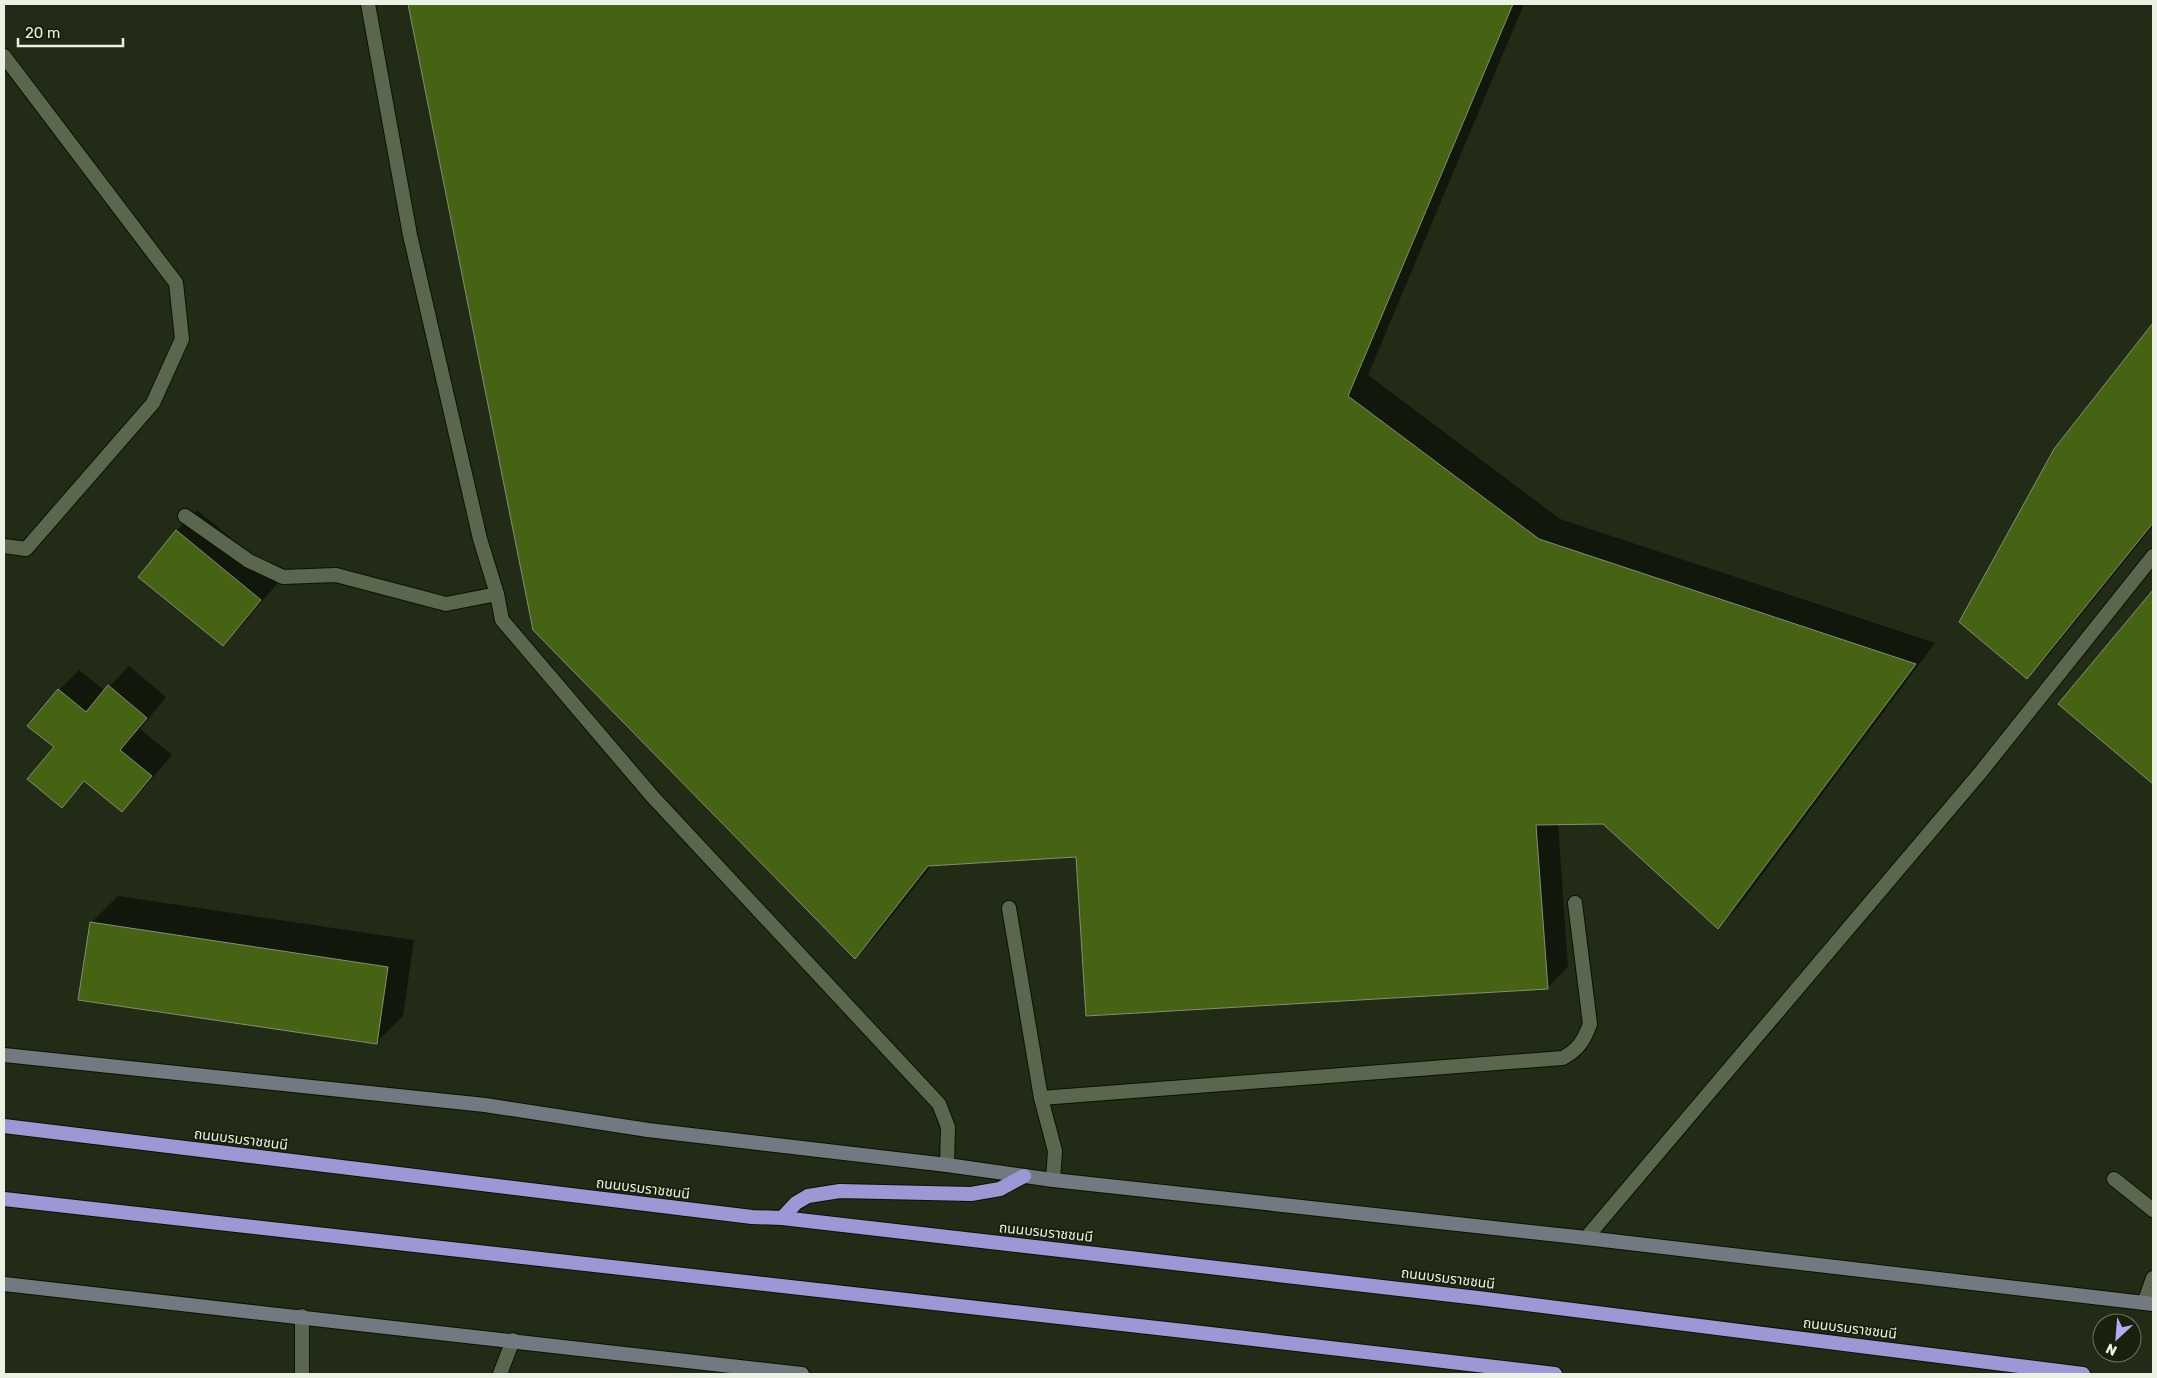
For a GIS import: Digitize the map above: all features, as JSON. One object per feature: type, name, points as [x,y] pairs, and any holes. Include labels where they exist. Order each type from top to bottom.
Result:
[{"type":"highway","name":"ถนนบรมราชชนนี","points":[[4,1126],[752,1218],[782,1218],[1478,1298],[2084,1374]]},
{"type":"highway","points":[[782,1218],[796,1203],[808,1196],[840,1191],[971,1194],[1000,1189],[1024,1176]]},
{"type":"highway","points":[[4,1199],[1555,1374]]},
{"type":"main road","points":[[4,1056],[485,1105],[648,1130],[947,1165],[1053,1180],[1586,1238],[2148,1304]]},
{"type":"main road","points":[[4,1284],[302,1316],[802,1374]]},
{"type":"street","points":[[368,4],[410,235],[480,539],[497,594],[502,620],[652,796],[939,1104],[948,1126],[947,1165]]},
{"type":"street","points":[[4,56],[176,283],[182,339],[152,403],[26,550],[4,546]]},
{"type":"street","points":[[185,516],[249,561],[283,577],[336,575],[446,604],[497,594]]},
{"type":"street","points":[[1586,1238],[1980,773],[2153,556]]},
{"type":"street","points":[[1040,1098],[1564,1058],[1583,1043],[1590,1024],[1575,902]]},
{"type":"street","points":[[1009,908],[1040,1098],[1055,1151],[1053,1180]]},
{"type":"street","points":[[2114,1179],[2153,1210]]},
{"type":"street","points":[[2148,1304],[2153,1278]]},
{"type":"street","points":[[302,1316],[302,1374]]},
{"type":"street","points":[[500,1374],[513,1340]]},
{"type":"building","points":[[408,4],[1513,4],[1348,396],[1539,539],[1916,664],[1718,929],[1603,824],[1536,825],[1548,989],[1086,1016],[1076,857],[928,866],[855,959],[533,630]]},
{"type":"building","points":[[2153,323],[2153,523],[2027,679],[1959,622],[2054,449]]},
{"type":"building","points":[[176,530],[261,600],[223,646],[138,577]]},
{"type":"building","points":[[2153,590],[2153,784],[2058,704]]},
{"type":"building","points":[[108,685],[147,718],[120,750],[152,776],[122,812],[84,781],[62,808],[27,779],[54,747],[27,726],[58,689],[86,712]]},
{"type":"building","points":[[90,922],[388,967],[377,1044],[78,1000]]}]
